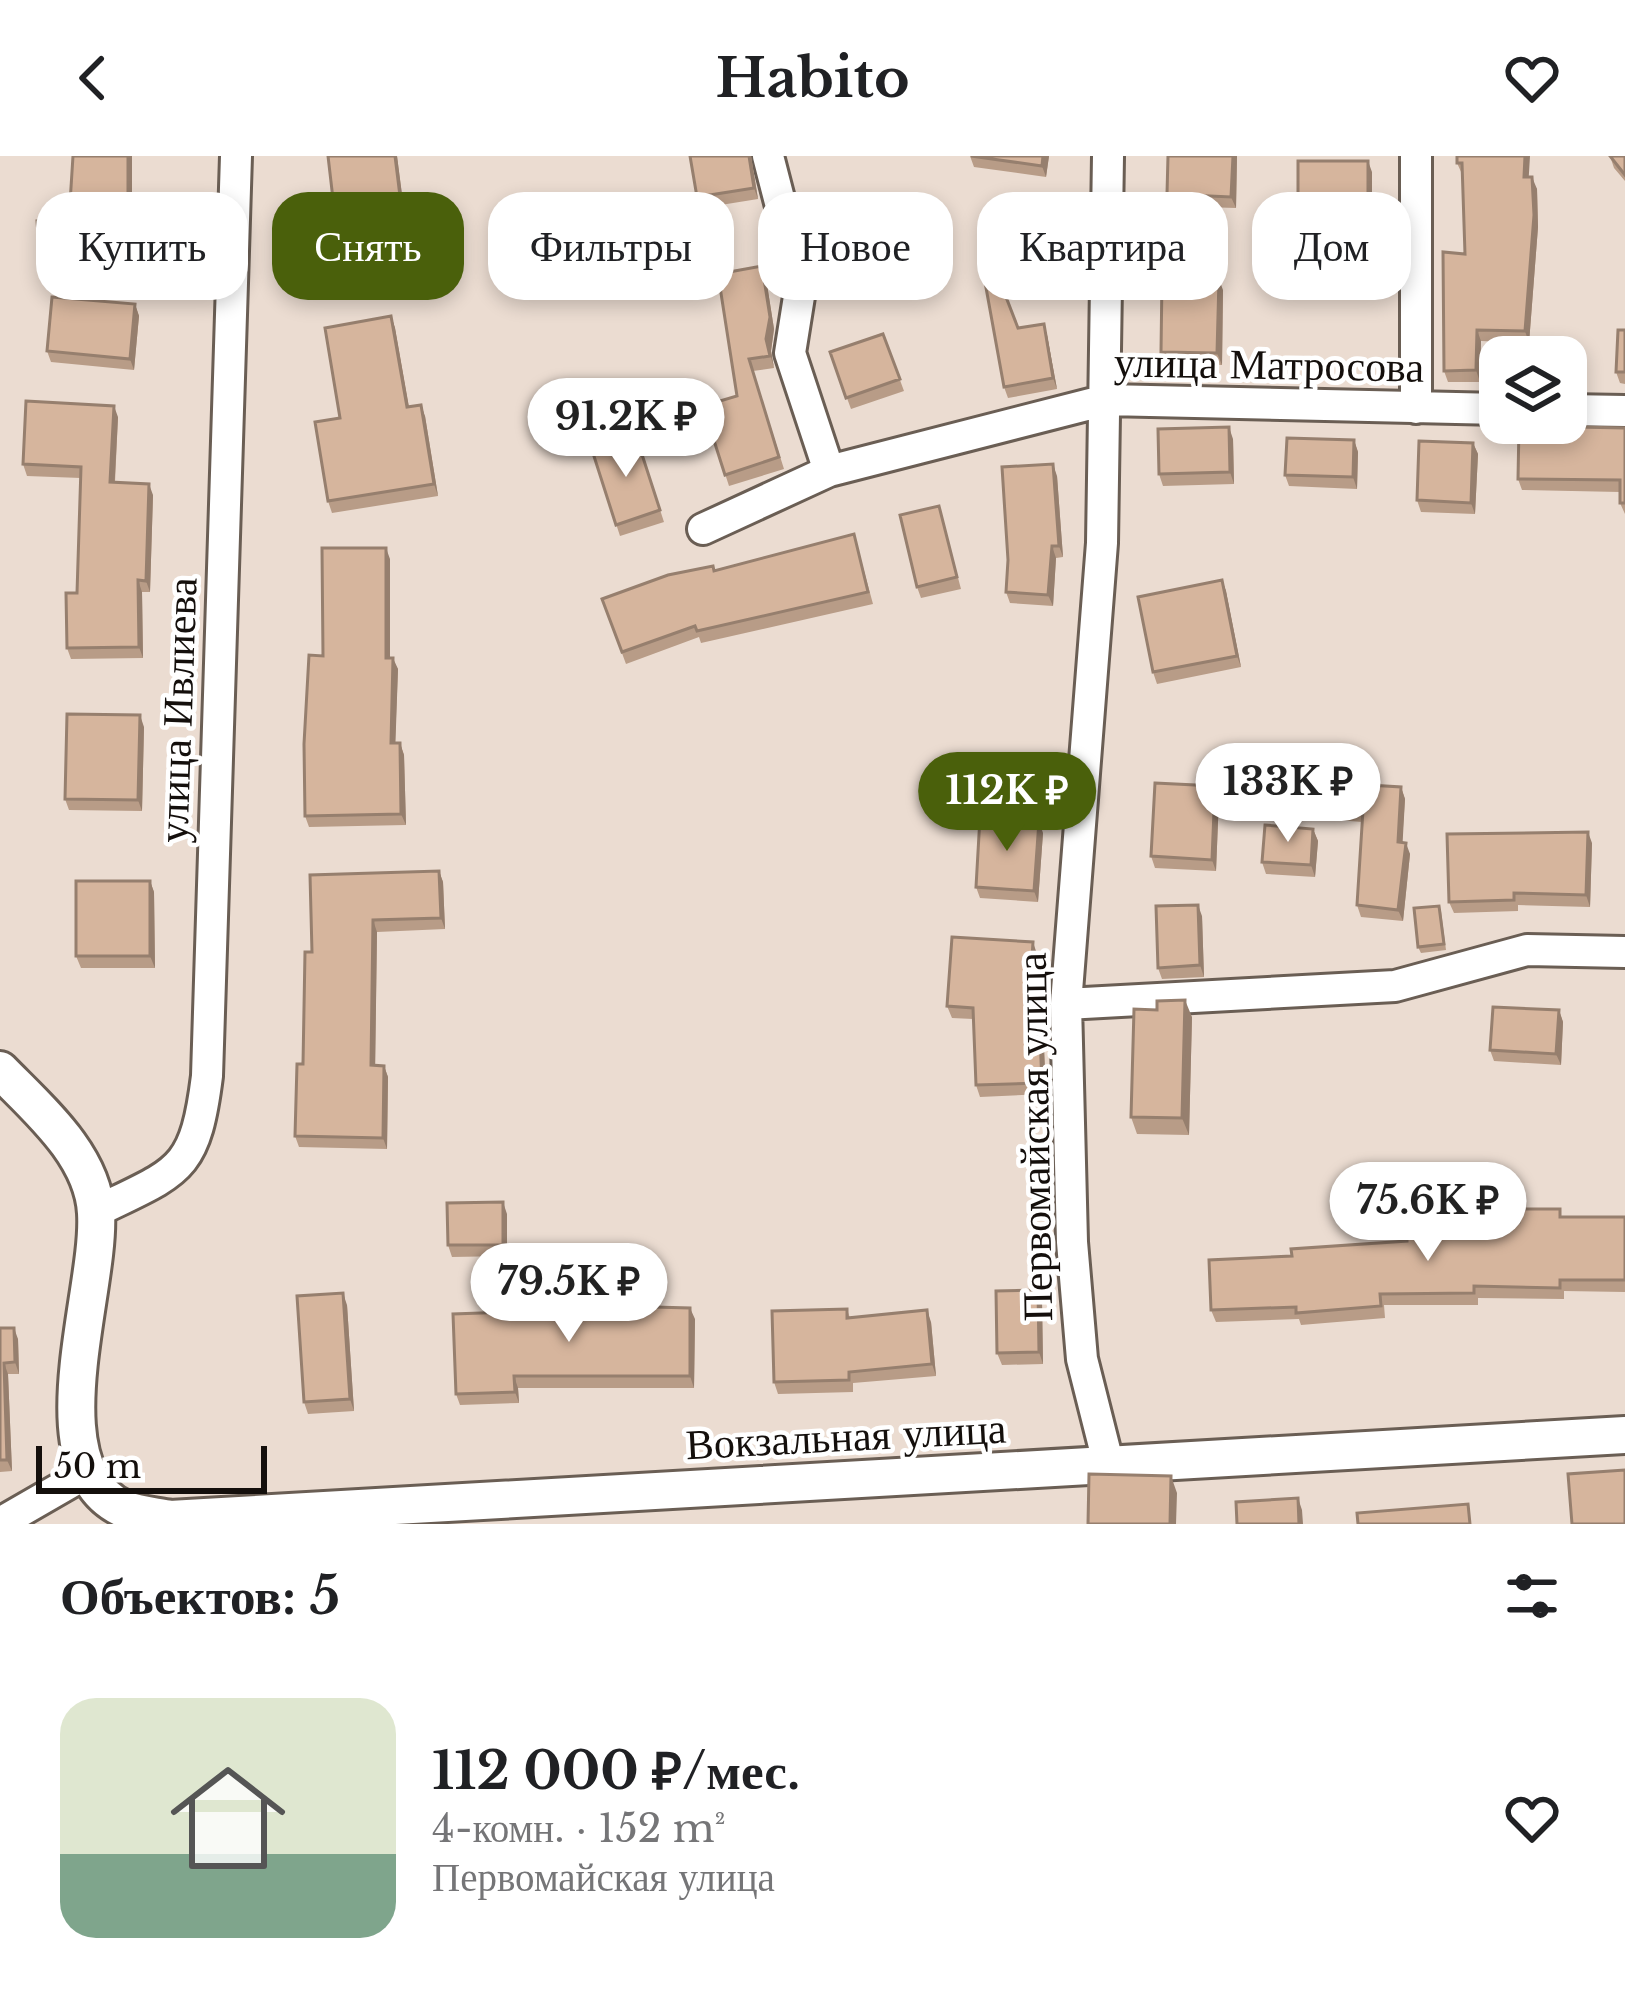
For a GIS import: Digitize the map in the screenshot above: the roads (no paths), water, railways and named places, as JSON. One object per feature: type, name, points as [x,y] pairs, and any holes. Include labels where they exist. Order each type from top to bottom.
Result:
[{"type":"street","name":"улица Ивлиева","points":[[97,1211],[173,1174],[200,1131],[207,1076],[236,156]]},
{"type":"street","points":[[767,156],[800,284],[790,352],[830,471]]},
{"type":"street","name":"Первомайская улица","points":[[1108,156],[1102,542],[1066,1004],[1072,1242],[1082,1359],[1109,1466]]},
{"type":"street","points":[[1416,156],[1416,408]]},
{"type":"street","name":"улица Матросова","points":[[703,529],[830,471],[1106,400],[1479,409]]},
{"type":"street","points":[[1587,410],[1625,410]]},
{"type":"street","points":[[1066,1004],[1395,986],[1527,950],[1625,952]]},
{"type":"street","points":[[0,1070],[79,1158],[97,1211],[75,1432],[86,1474],[0,1523]]},
{"type":"street","name":"Вокзальная улица","points":[[86,1474],[122,1508],[170,1519],[1625,1435]]}]
